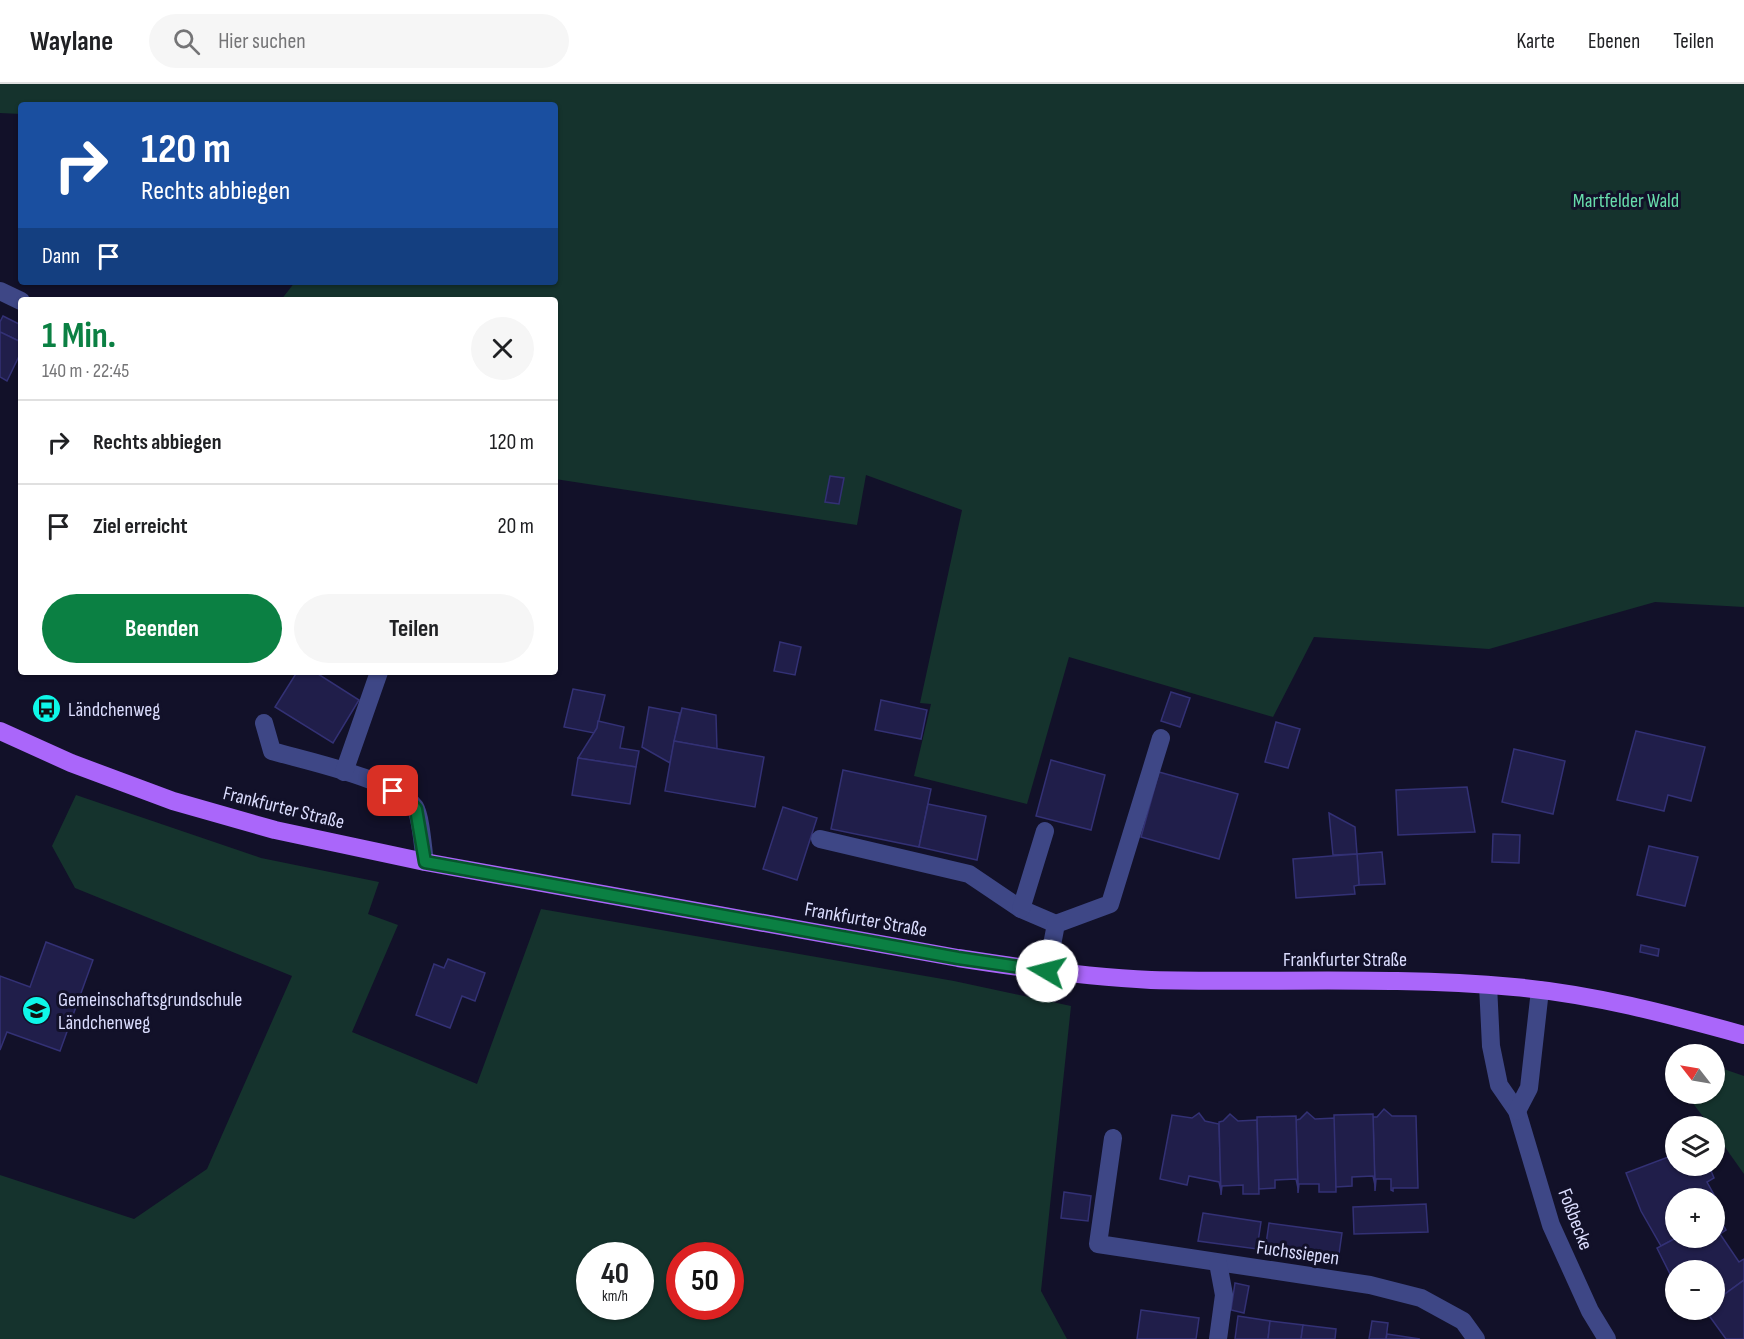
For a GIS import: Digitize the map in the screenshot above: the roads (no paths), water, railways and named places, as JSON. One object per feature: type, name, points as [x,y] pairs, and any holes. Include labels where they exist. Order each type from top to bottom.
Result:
[{"type":"main road","name":"Frankfurter Straße","points":[[0,731],[71,763],[173,801],[275,830],[425,862],[958,958],[1047,971],[1148,980],[1362,980],[1488,985],[1540,990],[1620,1002],[1744,1035]]},
{"type":"street","points":[[0,291],[18,300]]},
{"type":"street","points":[[344,772],[378,675]]},
{"type":"street","points":[[264,723],[272,751],[344,772],[406,798],[416,809],[425,862]]},
{"type":"street","points":[[820,839],[969,874],[1021,909],[1056,924],[1110,904],[1161,738]]},
{"type":"street","points":[[1021,909],[1045,831]]},
{"type":"street","points":[[1047,971],[1056,924]]},
{"type":"street","name":"Foßbecke","points":[[1488,985],[1491,1046],[1499,1085],[1517,1111],[1551,1225],[1590,1311],[1607,1339]]},
{"type":"street","points":[[1517,1111],[1529,1088],[1540,990]]},
{"type":"street","name":"Fuchssiepen","points":[[1113,1138],[1098,1244],[1370,1286],[1421,1298],[1463,1321],[1476,1339]]},
{"type":"street","points":[[1218,1263],[1224,1295],[1218,1339]]},
{"type":"place","name":"Ländchenweg","points":[[47,709]]},
{"type":"place","name":"Gemeinschaftsgrundschule Ländchenweg","points":[[37,1010]]},
{"type":"park label","name":"Martfelder Wald","points":[[1626,200]]}]
